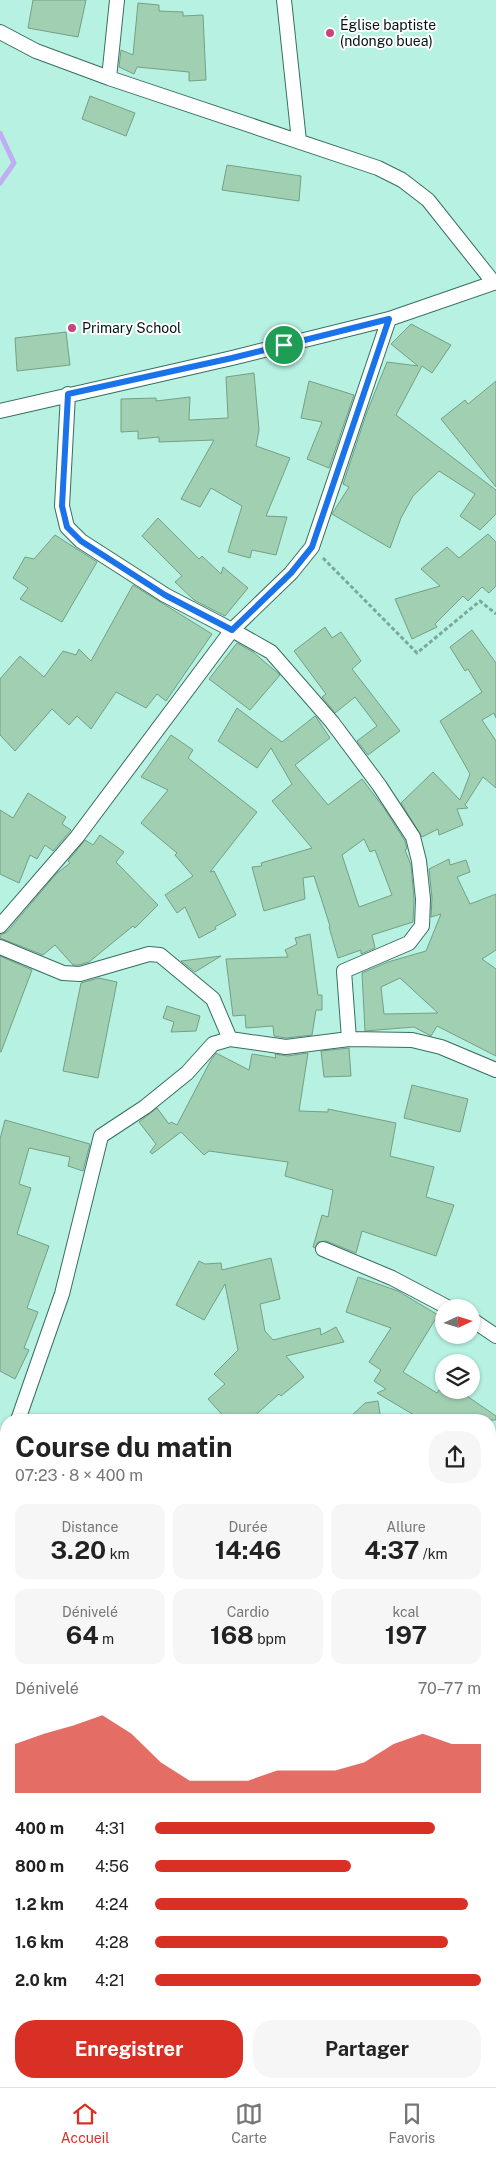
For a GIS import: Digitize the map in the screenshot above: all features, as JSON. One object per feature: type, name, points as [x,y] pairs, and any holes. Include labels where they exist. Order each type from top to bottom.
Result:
[{"type":"street","points":[[109,78],[116,0]]},
{"type":"street","points":[[284,0],[299,141]]},
{"type":"street","points":[[0,32],[36,51],[109,78],[378,168],[402,180],[428,200],[495,282],[389,319],[232,358],[0,411]]},
{"type":"street","points":[[0,926],[77,837],[232,630],[291,573],[312,547],[389,319]]},
{"type":"street","points":[[68,394],[62,506],[67,527],[81,541],[165,595],[271,652],[332,722],[378,785],[413,838],[420,870],[423,899],[422,926],[409,943],[344,971],[348,1039]]},
{"type":"street","points":[[0,947],[63,973],[80,974],[149,954],[160,954],[213,999],[230,1039]]},
{"type":"street","points":[[20,1414],[62,1294],[101,1136],[145,1107],[187,1073],[213,1044],[230,1039],[286,1047],[348,1039],[412,1040],[441,1047],[496,1070]]},
{"type":"street","points":[[323,1249],[392,1278],[435,1301]]},
{"type":"street","points":[[480,1325],[496,1336]]},
{"type":"path","points":[[312,547],[416,653],[480,601],[496,614]]},
{"type":"building","points":[[33,0],[86,0],[78,37],[28,28]]},
{"type":"building","points":[[138,3],[159,5],[159,11],[183,12],[183,16],[203,15],[206,80],[189,81],[189,72],[137,67],[134,74],[119,67],[121,50],[133,55]]},
{"type":"building","points":[[90,96],[135,113],[126,136],[82,119]]},
{"type":"building","points":[[227,165],[301,176],[299,201],[222,190]]},
{"type":"building","points":[[411,324],[451,345],[432,373],[422,366],[396,415],[496,490],[496,514],[480,530],[460,516],[475,494],[439,471],[413,496],[401,518],[390,548],[332,514],[349,487],[343,484],[367,412],[387,362],[418,366],[391,344]]},
{"type":"building","points":[[66,332],[70,365],[17,371],[15,338]]},
{"type":"building","points":[[254,373],[259,430],[256,446],[290,458],[266,516],[287,517],[276,555],[252,550],[250,558],[228,552],[242,506],[211,488],[200,507],[181,499],[214,440],[159,442],[159,437],[138,439],[138,431],[121,432],[121,399],[156,398],[156,401],[190,397],[189,420],[228,418],[226,377]]},
{"type":"building","points":[[309,381],[354,395],[329,468],[307,459],[322,422],[301,418]]},
{"type":"building","points":[[496,381],[496,487],[441,419],[465,400],[468,404]]},
{"type":"building","points":[[158,518],[199,559],[202,556],[221,574],[223,567],[248,588],[225,616],[194,600],[175,582],[182,576],[142,536]]},
{"type":"building","points":[[488,534],[496,542],[496,586],[489,593],[482,587],[468,601],[463,596],[435,624],[437,627],[412,639],[395,599],[440,586],[421,569],[447,547],[459,558]]},
{"type":"building","points":[[55,535],[97,562],[62,622],[20,599],[28,588],[13,578],[25,557],[34,559]]},
{"type":"building","points":[[133,585],[212,634],[166,701],[157,694],[146,708],[116,692],[91,729],[77,716],[69,725],[52,709],[15,751],[0,735],[0,679],[20,656],[44,677],[63,651],[76,655],[79,649],[91,661]]},
{"type":"building","points":[[325,627],[332,638],[341,632],[361,661],[352,669],[400,731],[368,755],[357,741],[377,726],[355,697],[335,713],[322,697],[326,694],[294,651]]},
{"type":"building","points":[[472,630],[496,663],[496,718],[494,713],[482,720],[496,741],[496,788],[483,777],[465,805],[468,808],[457,809],[463,825],[439,835],[438,829],[422,837],[401,803],[433,772],[460,800],[470,774],[440,721],[482,692],[468,669],[465,671],[450,647]]},
{"type":"building","points":[[237,643],[253,652],[280,675],[250,710],[209,679]]},
{"type":"building","points":[[237,708],[282,742],[315,716],[330,738],[295,765],[328,805],[362,779],[384,808],[405,841],[407,849],[405,850],[411,865],[414,899],[413,922],[372,935],[375,948],[361,954],[361,950],[338,958],[314,876],[303,878],[305,899],[264,911],[252,867],[262,866],[261,863],[312,848],[272,801],[292,784],[271,748],[257,768],[218,741]],"holes":[[[364,839],[370,852],[375,850],[392,895],[359,907],[342,855]]]},
{"type":"building","points":[[171,735],[193,750],[188,758],[257,812],[210,872],[214,871],[236,915],[199,938],[185,907],[177,913],[165,895],[193,876],[175,855],[177,853],[141,823],[168,790],[141,777]]},
{"type":"building","points":[[28,793],[66,817],[62,824],[71,830],[53,851],[45,845],[37,859],[30,855],[19,883],[0,874],[0,810],[13,818]]},
{"type":"building","points":[[100,835],[124,852],[116,862],[158,905],[135,928],[133,926],[89,962],[79,965],[73,965],[55,945],[43,955],[0,938],[0,935],[7,932],[56,874],[70,863],[68,861],[85,840],[93,845]]},
{"type":"building","points":[[449,859],[450,865],[466,860],[470,872],[457,877],[470,904],[496,894],[496,950],[482,959],[496,969],[496,1056],[437,1026],[431,1036],[414,1027],[365,1031],[362,973],[388,962],[426,951],[441,914],[431,917],[432,898],[429,869]],"holes":[[[400,978],[438,1013],[384,1014],[381,987]]]},
{"type":"building","points":[[310,934],[318,995],[322,995],[322,1010],[316,1010],[312,1035],[286,1038],[274,1036],[273,1026],[246,1028],[245,1015],[233,1016],[226,959],[288,957],[285,950],[297,944],[295,938]]},
{"type":"building","points":[[0,956],[32,970],[1,1052],[0,1052]]},
{"type":"building","points":[[221,956],[195,972],[181,961]]},
{"type":"building","points":[[99,978],[117,982],[98,1078],[63,1071],[81,983]]},
{"type":"building","points":[[167,1006],[200,1016],[196,1031],[171,1032],[174,1022],[163,1018]]},
{"type":"building","points":[[349,1048],[351,1076],[324,1077],[321,1051]]},
{"type":"building","points":[[216,1053],[249,1070],[252,1054],[276,1058],[275,1054],[287,1056],[308,1053],[299,1111],[328,1112],[328,1109],[396,1123],[390,1156],[434,1167],[426,1197],[454,1205],[436,1256],[362,1231],[356,1253],[326,1241],[318,1242],[315,1248],[313,1247],[322,1215],[328,1217],[333,1190],[285,1176],[288,1162],[209,1151],[204,1155],[181,1132],[152,1154],[150,1152],[156,1144],[139,1122],[157,1108],[169,1124],[171,1122],[177,1125]]},
{"type":"building","points":[[412,1085],[468,1099],[460,1132],[404,1118]]},
{"type":"building","points":[[5,1120],[90,1144],[83,1171],[68,1166],[70,1157],[29,1148],[19,1184],[31,1188],[17,1234],[49,1246],[27,1308],[38,1312],[24,1348],[29,1350],[15,1379],[0,1371],[0,1139]]},
{"type":"building","points":[[271,1258],[280,1299],[260,1304],[265,1331],[273,1340],[320,1328],[321,1335],[336,1327],[344,1342],[286,1356],[304,1377],[281,1396],[279,1394],[257,1414],[222,1414],[208,1399],[225,1384],[214,1374],[238,1350],[225,1284],[204,1320],[176,1305],[199,1261],[205,1264],[221,1263],[222,1270]]},
{"type":"building","points":[[358,1277],[398,1291],[435,1313],[435,1320],[403,1372],[435,1392],[435,1399],[471,1399],[493,1414],[412,1414],[377,1393],[386,1389],[374,1381],[381,1370],[369,1362],[391,1328],[346,1312]]},
{"type":"building","points":[[378,1401],[380,1414],[353,1414],[365,1403]]},
{"type":"waterway","points":[[0,133],[14,163],[0,183]]},
{"type":"place","name":"Église baptiste (ndongo buea)","points":[[330,33]]},
{"type":"place","name":"Primary School","points":[[72,328]]},
{"type":"route","points":[[389,319],[312,547],[291,573],[232,630],[165,595],[81,541],[67,527],[62,506],[68,394],[284,345],[389,319]]}]
